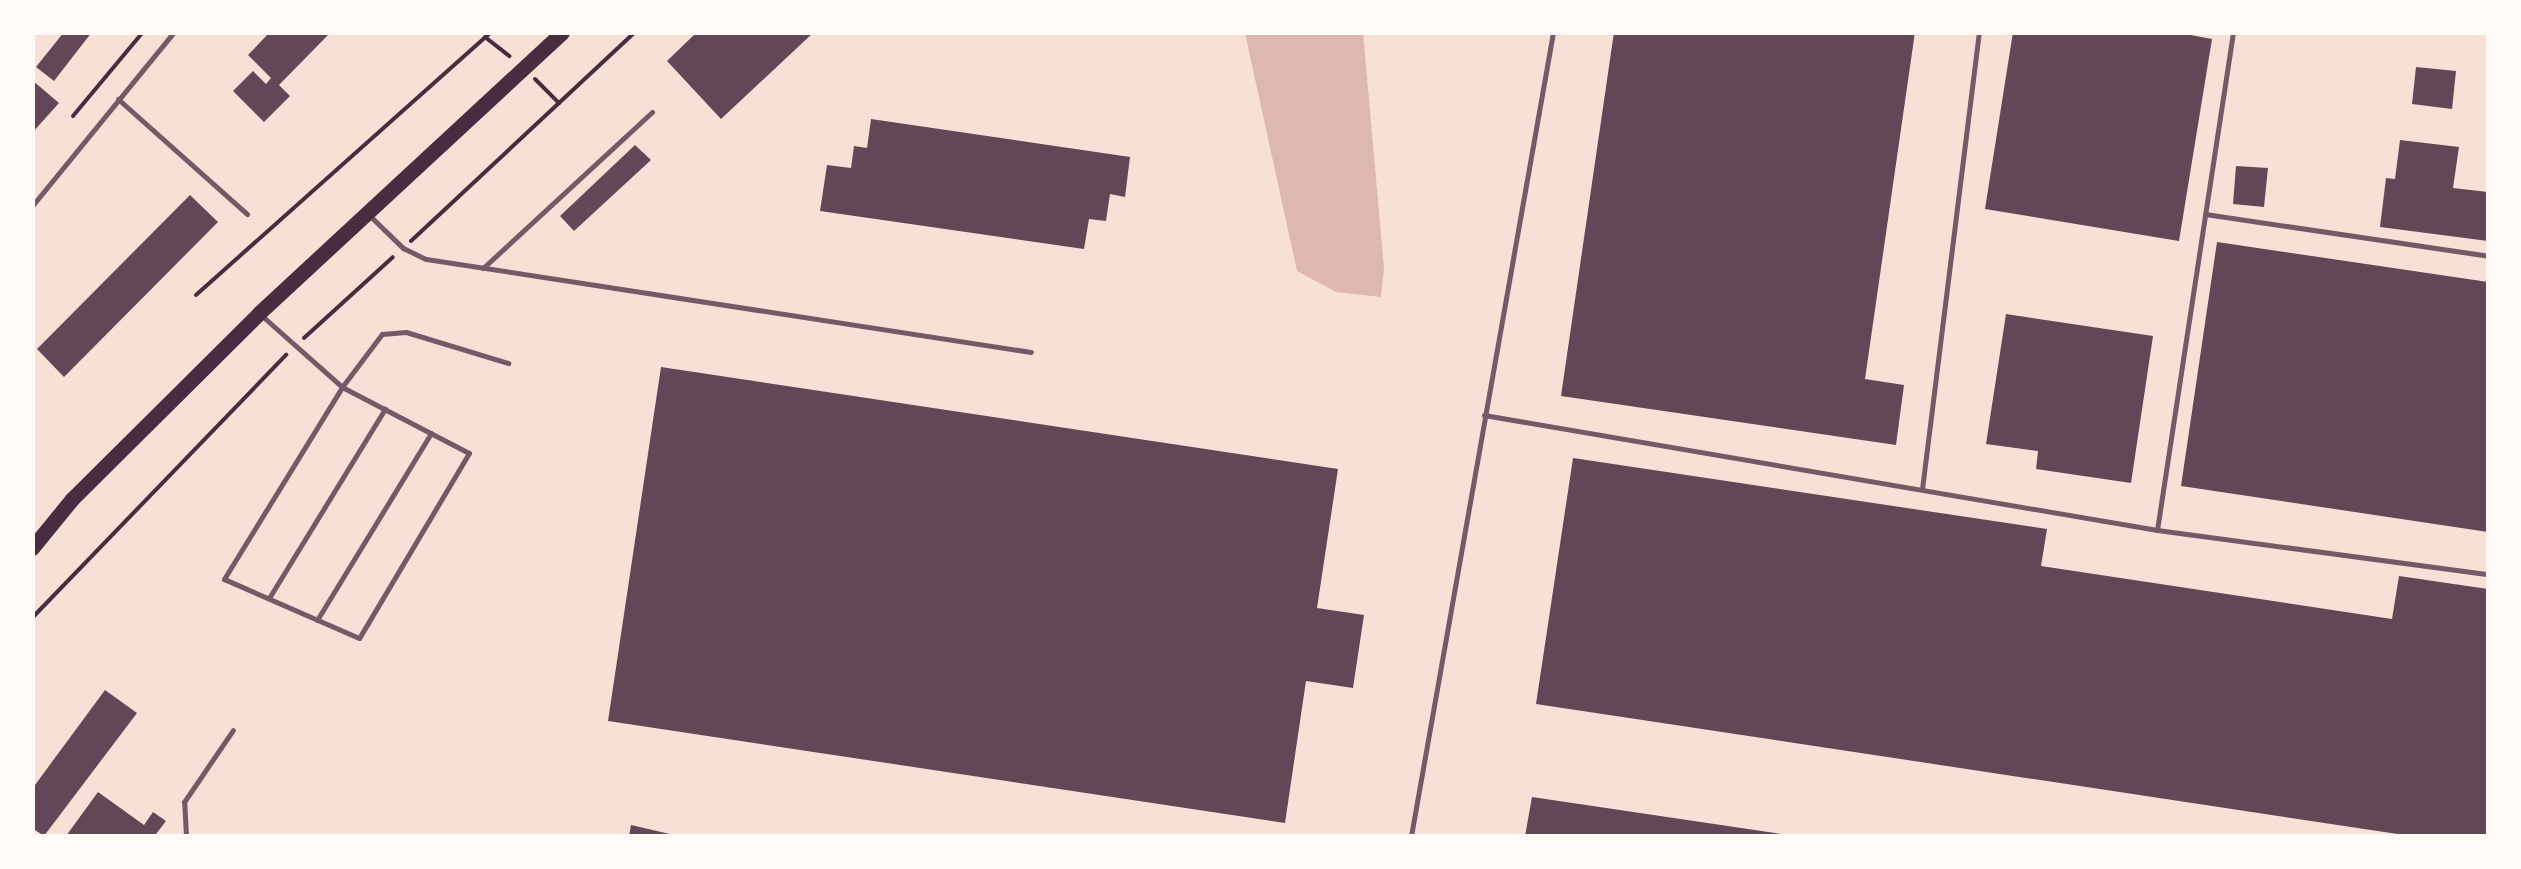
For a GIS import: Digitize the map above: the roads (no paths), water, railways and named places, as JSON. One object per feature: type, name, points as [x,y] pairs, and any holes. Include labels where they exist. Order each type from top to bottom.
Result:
[{"type":"main road","points":[[32,548],[72,499],[259,313],[562,32]]},
{"type":"lane","points":[[32,206],[174,32]]},
{"type":"lane","points":[[1410,836],[1553,32]]},
{"type":"lane","points":[[1922,489],[1979,32]]},
{"type":"lane","points":[[2157,530],[2233,32]]},
{"type":"lane","points":[[118,99],[247,214]]},
{"type":"lane","points":[[483,268],[652,112]]},
{"type":"lane","points":[[366,212],[403,248],[426,259],[1032,352]]},
{"type":"lane","points":[[2206,214],[2488,256]]},
{"type":"lane","points":[[259,313],[342,386],[469,453],[359,638],[224,579],[342,386],[382,334],[392,331],[508,363]]},
{"type":"lane","points":[[269,598],[385,409]]},
{"type":"lane","points":[[1484,415],[2157,530],[2488,574]]},
{"type":"lane","points":[[317,620],[431,433]]},
{"type":"lane","points":[[186,836],[184,802],[233,730]]}]
